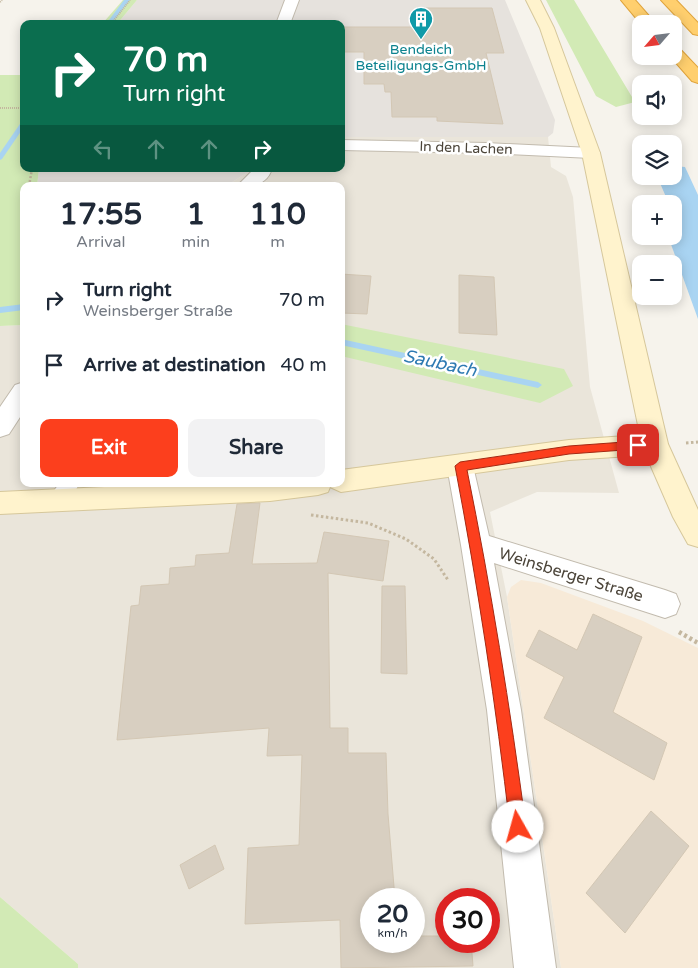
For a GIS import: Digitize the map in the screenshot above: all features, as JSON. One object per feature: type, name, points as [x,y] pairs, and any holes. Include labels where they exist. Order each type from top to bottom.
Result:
[{"type":"highway","points":[[628,0],[641,15]]},
{"type":"highway","points":[[668,0],[698,31]]},
{"type":"highway","points":[[682,60],[698,78]]},
{"type":"street","points":[[284,20],[292,0]]},
{"type":"street","points":[[533,0],[547,28],[591,153],[655,444],[687,517],[698,535]]},
{"type":"street","name":"In den Lachen","points":[[345,146],[486,148],[591,153]]},
{"type":"street","points":[[252,182],[262,172]]},
{"type":"street","points":[[0,427],[20,397]]},
{"type":"street","points":[[345,480],[569,450],[655,444]]},
{"type":"street","name":"Weinsberger Straße","points":[[460,466],[476,545],[504,710],[535,968]]},
{"type":"street","points":[[0,503],[63,492],[270,490],[294,487]]},
{"type":"street","name":"Weinsberger Straße","points":[[476,545],[666,604]]},
{"type":"path","points":[[114,20],[130,0]]},
{"type":"path","points":[[0,108],[20,108]]},
{"type":"path","points":[[304,514],[368,523],[406,539],[434,559],[450,583]]},
{"type":"shaded area","points":[[137,0],[505,0],[555,120],[553,133],[548,137],[345,137],[345,20],[120,20]]},
{"type":"shaded area","points":[[345,137],[548,137],[551,167],[566,176],[573,197],[590,387],[619,493],[537,492],[490,512],[507,597],[561,968],[78,968],[78,964],[0,897],[0,326],[20,325],[20,487],[345,487],[345,182],[232,182],[248,172],[345,172]]},
{"type":"shaded area","points":[[39,172],[248,172],[232,182],[37,182]]},
{"type":"shaded area","points":[[521,580],[541,583],[643,621],[698,648],[698,968],[561,968],[507,597],[511,587]]},
{"type":"green space","points":[[123,0],[137,0],[120,20],[106,20]]},
{"type":"green space","points":[[546,0],[574,0],[632,97],[632,103],[616,107],[596,96]]},
{"type":"green space","points":[[0,75],[20,75],[20,172],[39,172],[37,182],[20,182],[20,325],[0,326]]},
{"type":"green space","points":[[345,325],[564,369],[573,386],[540,403],[345,357]]},
{"type":"green space","points":[[0,897],[78,964],[78,968],[0,968]]},
{"type":"water","points":[[682,167],[685,167],[698,195],[698,319],[682,275],[682,255],[675,255],[671,245],[682,245],[682,195],[665,195],[661,185],[682,185]]},
{"type":"building","points":[[419,8],[492,8],[504,53],[486,53],[503,124],[437,121],[437,117],[392,117],[391,92],[385,92],[384,84],[364,84],[364,52],[345,52],[345,27],[421,27]]},
{"type":"building","points":[[345,274],[371,276],[367,314],[345,313]]},
{"type":"building","points":[[459,275],[494,277],[497,335],[459,333]]},
{"type":"building","points":[[260,503],[252,564],[317,563],[324,532],[389,541],[383,581],[328,573],[330,728],[348,728],[348,753],[386,753],[388,814],[394,888],[360,888],[360,953],[425,953],[425,936],[435,936],[435,953],[472,953],[473,966],[341,968],[340,920],[245,924],[248,848],[299,845],[302,755],[267,756],[269,728],[117,740],[131,606],[139,605],[141,586],[169,584],[170,568],[195,566],[196,555],[229,553],[237,504]]},
{"type":"building","points":[[382,586],[405,586],[407,674],[381,673]]},
{"type":"building","points":[[593,614],[642,637],[613,712],[667,743],[654,780],[544,718],[564,677],[526,656],[539,630],[577,650]]},
{"type":"building","points":[[651,811],[689,846],[625,933],[586,893]]},
{"type":"building","points":[[215,845],[224,869],[189,889],[180,865]]},
{"type":"waterway","points":[[111,20],[127,0]]},
{"type":"waterway","points":[[0,158],[20,128]]},
{"type":"waterway","name":"Saubach","points":[[0,310],[20,308]]},
{"type":"waterway","name":"Saubach","points":[[345,343],[538,385]]},
{"type":"place","name":"Bendeich Beteiligungs-GmbH","points":[[421,40]]},
{"type":"route","points":[[518,827],[504,710],[476,545],[460,466],[569,450],[638,445]]}]
